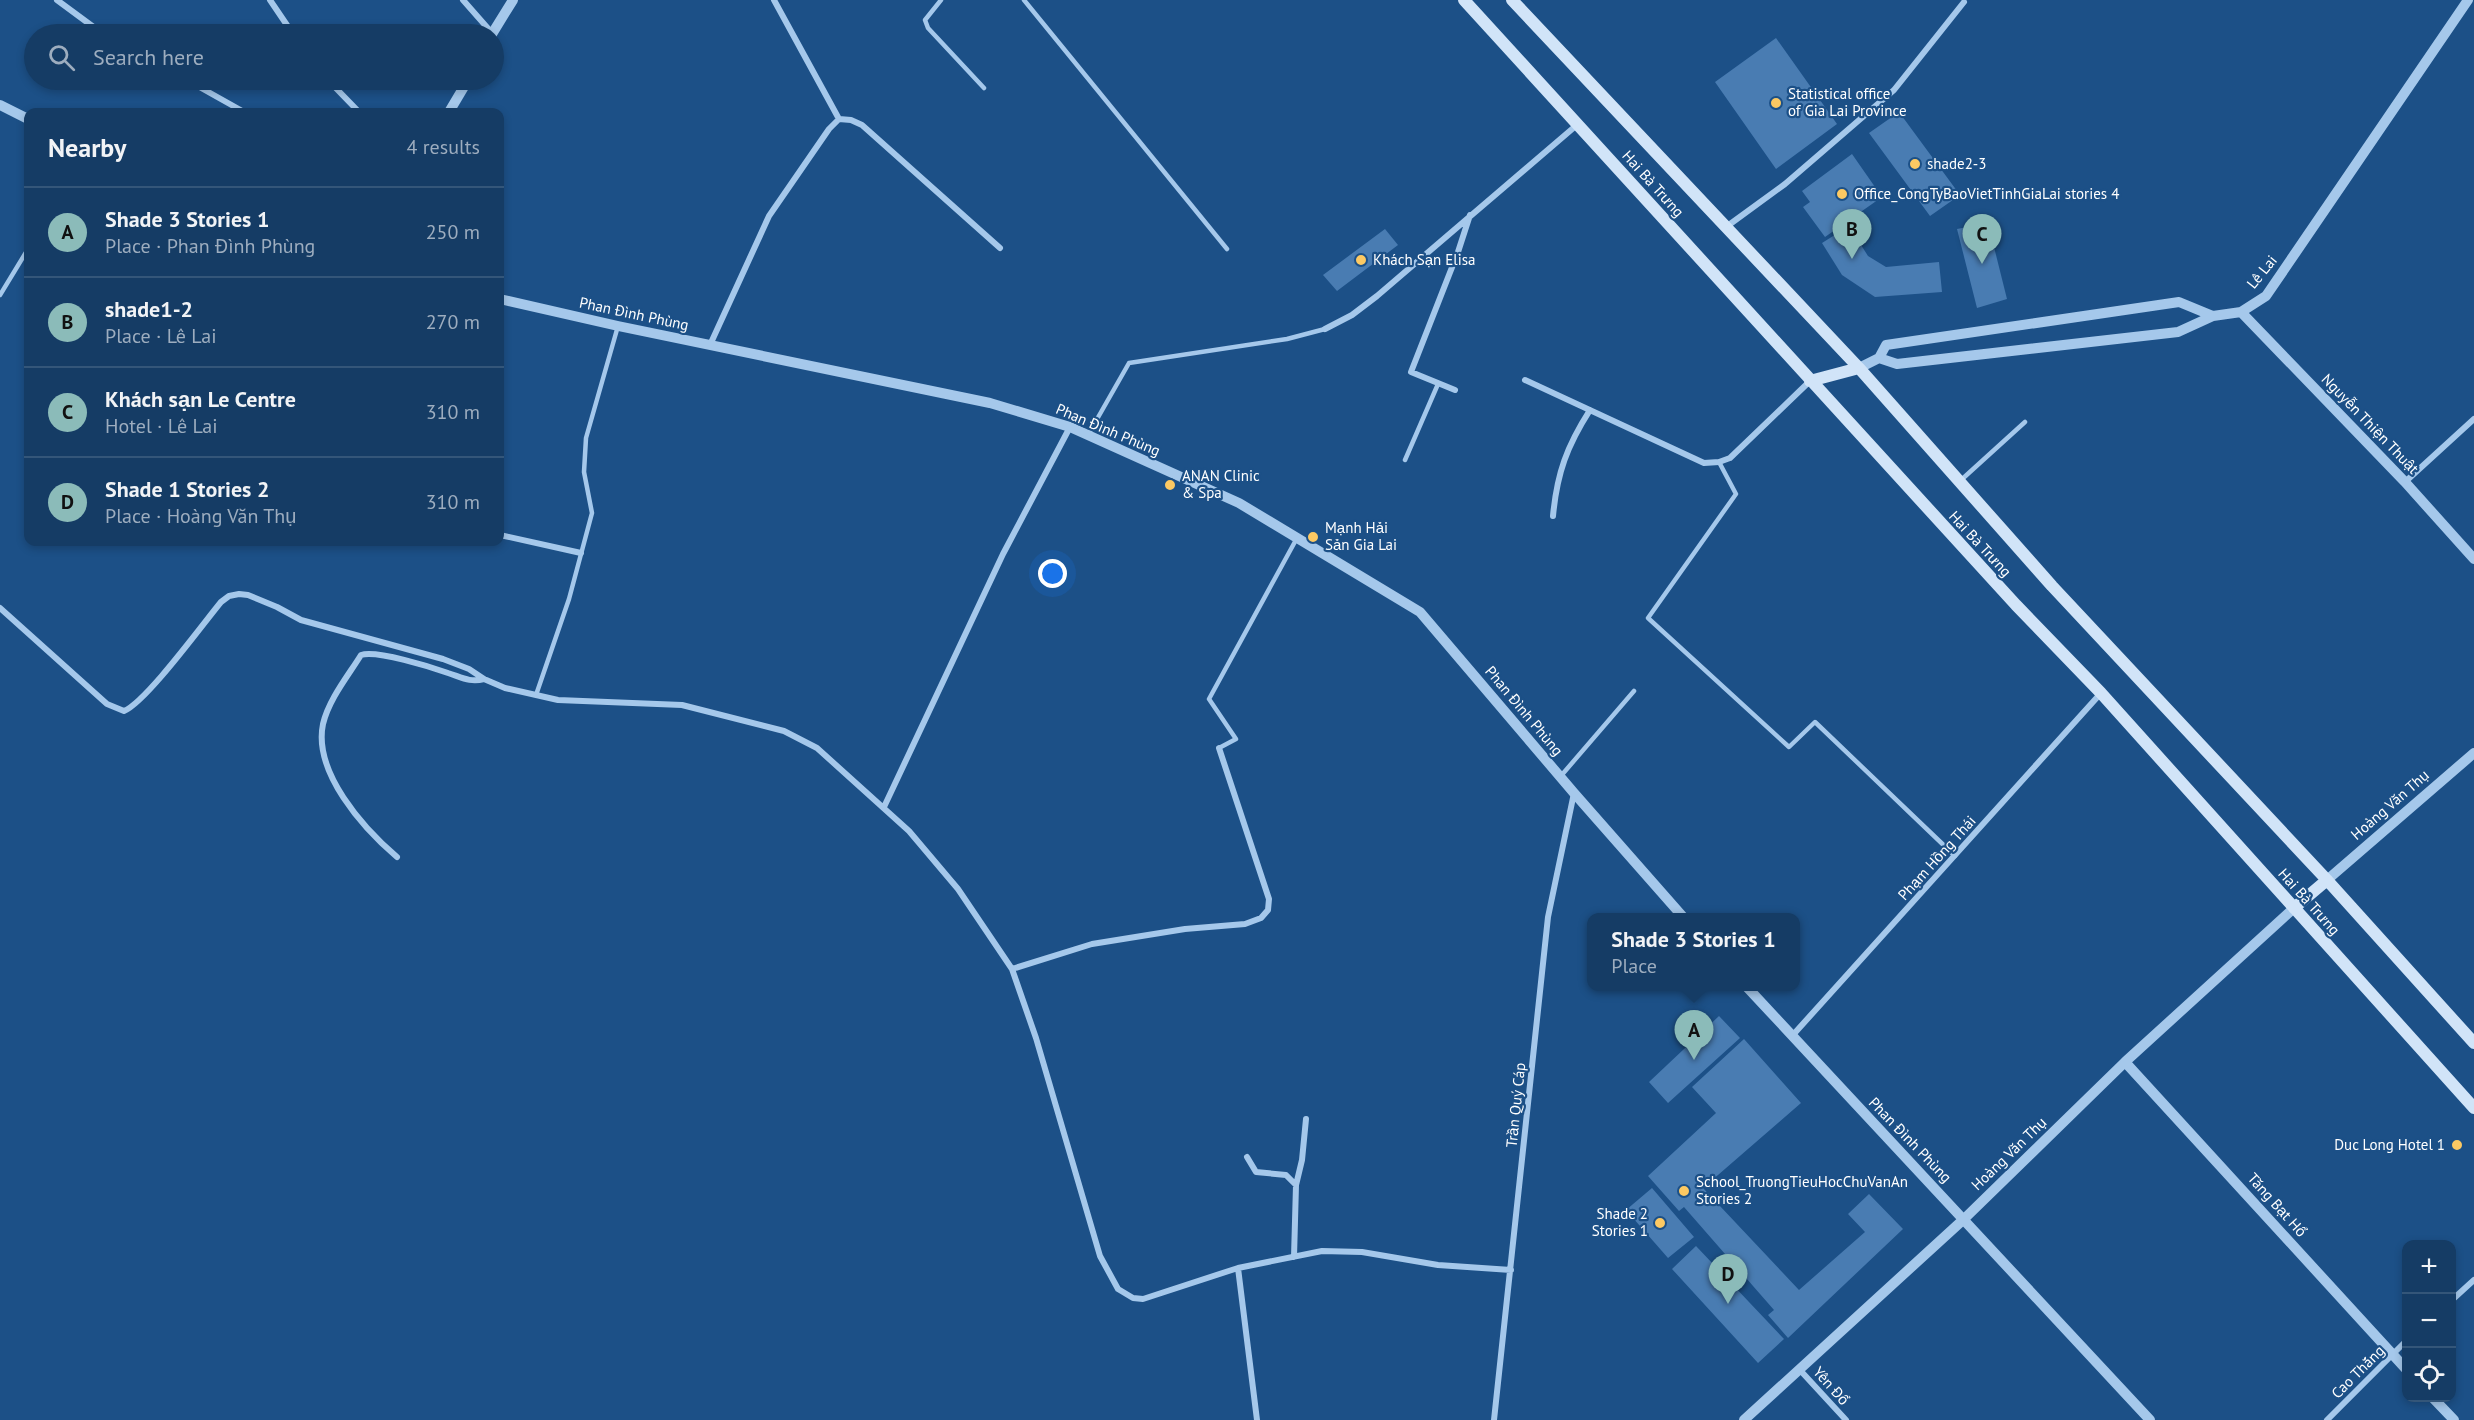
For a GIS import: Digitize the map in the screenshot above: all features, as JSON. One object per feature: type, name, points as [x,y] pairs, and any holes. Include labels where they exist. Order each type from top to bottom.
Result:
[{"type":"main road","name":"Hai Bà Trưng","points":[[1464,0],[1810,381],[2016,605],[2101,693],[2474,1108]]},
{"type":"main road","name":"Hai Bà Trưng","points":[[1512,0],[1859,368],[2052,586],[2326,880],[2474,1043]]},
{"type":"main road","points":[[1810,381],[1859,368]]},
{"type":"main road","points":[[2294,908],[2326,880]]},
{"type":"street","points":[[57,0],[90,24]]},
{"type":"street","points":[[270,0],[286,24]]},
{"type":"street","points":[[463,0],[483,24]]},
{"type":"street","points":[[498,24],[513,0]]},
{"type":"street","points":[[774,0],[840,119]]},
{"type":"street","name":"Lê Lai","points":[[1879,358],[1897,364],[2178,332],[2213,316],[2241,312],[2266,296],[2468,0]]},
{"type":"street","points":[[1725,227],[1785,184],[1894,90],[1964,2]]},
{"type":"street","points":[[205,90],[237,108]]},
{"type":"street","points":[[338,90],[355,108]]},
{"type":"street","points":[[451,108],[462,90]]},
{"type":"street","points":[[0,105],[24,117]]},
{"type":"street","points":[[710,345],[769,216],[829,129],[840,119],[851,120],[862,125],[1000,248]]},
{"type":"street","points":[[1325,329],[1352,315],[1579,124]]},
{"type":"street","points":[[1455,390],[1411,372],[1458,252],[1470,214]]},
{"type":"street","name":"Phan Đình Phùng","points":[[504,300],[618,326],[990,402],[1070,427],[1239,503],[1420,612],[1680,913]]},
{"type":"street","points":[[1859,368],[1879,358],[1886,345],[2179,302],[2213,316]]},
{"type":"street","name":"Nguyễn Thiện Thuật","points":[[2241,312],[2405,482],[2474,559]]},
{"type":"street","points":[[1525,380],[1704,463],[1719,462],[1730,458],[1810,381]]},
{"type":"street","points":[[1553,516],[1556,487],[1563,460],[1573,437],[1590,410]]},
{"type":"street","points":[[2405,482],[2474,419]]},
{"type":"street","points":[[884,807],[1003,554],[1070,427]]},
{"type":"street","points":[[504,536],[581,553]]},
{"type":"street","points":[[0,608],[106,704],[124,711],[131,708],[152,686],[221,602],[229,596],[239,594],[277,607],[309,623],[443,659],[469,669],[484,680],[505,688],[558,700],[682,705],[784,731],[817,747],[909,831],[958,890],[1012,969],[1036,1038],[1100,1256],[1118,1289],[1133,1298],[1143,1299],[1238,1268],[1342,1250],[1438,1264],[1511,1270]]},
{"type":"street","points":[[397,856],[359,819],[328,770],[322,744],[323,724],[331,704],[361,655],[365,654],[376,654],[401,660],[471,681],[484,680]]},
{"type":"street","name":"Phạm Hồng Thái","points":[[1791,1038],[2101,693]]},
{"type":"street","points":[[1012,969],[1092,944],[1185,929],[1245,924],[1261,918],[1268,910],[1269,899],[1219,748]]},
{"type":"street","name":"Hoàng Văn Thụ","points":[[2326,880],[2474,753]]},
{"type":"street","name":"Trần Quý Cáp","points":[[1494,1420],[1548,917],[1574,793]]},
{"type":"street","name":"Hoàng Văn Thụ","points":[[1744,1420],[1964,1219],[2125,1062],[2294,908]]},
{"type":"street","name":"Phan Đình Phùng","points":[[1750,991],[2150,1420]]},
{"type":"street","name":"Tăng Bạt Hổ","points":[[2125,1062],[2402,1365]]},
{"type":"street","points":[[1294,1257],[1296,1185],[1302,1160],[1306,1119]]},
{"type":"street","points":[[1247,1157],[1256,1172],[1286,1175],[1296,1185]]},
{"type":"street","points":[[1238,1268],[1257,1420]]},
{"type":"street","points":[[2456,1296],[2474,1280]]},
{"type":"street","name":"Cao Thắng","points":[[2328,1420],[2402,1345]]},
{"type":"street","name":"Yên Đổ","points":[[1799,1369],[1846,1420]]},
{"type":"street","points":[[2437,1402],[2454,1420]]},
{"type":"lane","points":[[941,0],[925,20],[928,28],[984,88]]},
{"type":"lane","points":[[1024,0],[1227,249]]},
{"type":"lane","points":[[0,296],[2,286],[24,255]]},
{"type":"lane","points":[[536,695],[569,599],[592,513],[584,472],[586,438],[618,326]]},
{"type":"lane","points":[[1088,435],[1130,363],[1287,339],[1325,329]]},
{"type":"lane","points":[[1405,460],[1438,384]]},
{"type":"lane","points":[[1959,481],[2025,422]]},
{"type":"lane","points":[[1719,462],[1736,494],[1648,618],[1789,747],[1815,722],[1955,856]]},
{"type":"lane","points":[[1219,748],[1236,739],[1209,699],[1297,538]]},
{"type":"lane","points":[[1560,777],[1634,691]]},
{"type":"building","name":"Statistical office of Gia Lai Province","points":[[1776,38],[1837,124],[1776,169],[1715,82]]},
{"type":"building","name":"shade2-3","points":[[1899,112],[1960,195],[1930,216],[1869,133]]},
{"type":"building","name":"Office_CongTyBaoVietTinhGiaLai stories 4","points":[[1852,154],[1882,197],[1825,237],[1803,207],[1810,202],[1802,191]]},
{"type":"building","points":[[1988,223],[2007,299],[1977,308],[1957,229]]},
{"type":"building","points":[[1849,226],[1868,256],[1886,267],[1939,262],[1942,292],[1875,297],[1842,275],[1822,243]]},
{"type":"building","name":"Khách Sạn Elisa","points":[[1385,229],[1398,245],[1337,291],[1323,275]]},
{"type":"building","points":[[1719,1016],[1740,1038],[1668,1103],[1649,1082]]},
{"type":"building","name":"School_TruongTieuHocChuVanAn Stories 2","points":[[1744,1039],[1801,1103],[1703,1188],[1799,1290],[1865,1232],[1848,1214],[1869,1194],[1903,1229],[1788,1338],[1768,1315],[1774,1310],[1684,1207],[1679,1211],[1648,1176],[1716,1113],[1692,1087]]},
{"type":"building","name":"Shade 2 Stories 1","points":[[1652,1188],[1694,1237],[1668,1258],[1626,1210]]},
{"type":"building","points":[[1696,1246],[1784,1339],[1758,1363],[1672,1269]]},
{"type":"place","name":"Statistical office of Gia Lai Province","points":[[1776,103]]},
{"type":"place","name":"shade2-3","points":[[1915,164]]},
{"type":"place","name":"Office_CongTyBaoVietTinhGiaLai stories 4","points":[[1842,194]]},
{"type":"place","name":"shade1-2","points":[[1852,259]]},
{"type":"place","name":"Khách Sạn Elisa","points":[[1361,260]]},
{"type":"place","name":"Khách sạn Le Centre","points":[[1982,264]]},
{"type":"place","name":"ANAN Clinic & Spa","points":[[1170,485]]},
{"type":"place","name":"Mạnh Hải Sản Gia Lai","points":[[1313,537]]},
{"type":"place","name":"Shade 3 Stories 1","points":[[1694,1060]]},
{"type":"place","name":"Duc Long Hotel 1","points":[[2457,1145]]},
{"type":"place","name":"School_TruongTieuHocChuVanAn Stories 2","points":[[1684,1191]]},
{"type":"place","name":"Shade 2 Stories 1","points":[[1660,1223]]},
{"type":"place","name":"Shade 1 Stories 2","points":[[1728,1304]]}]
